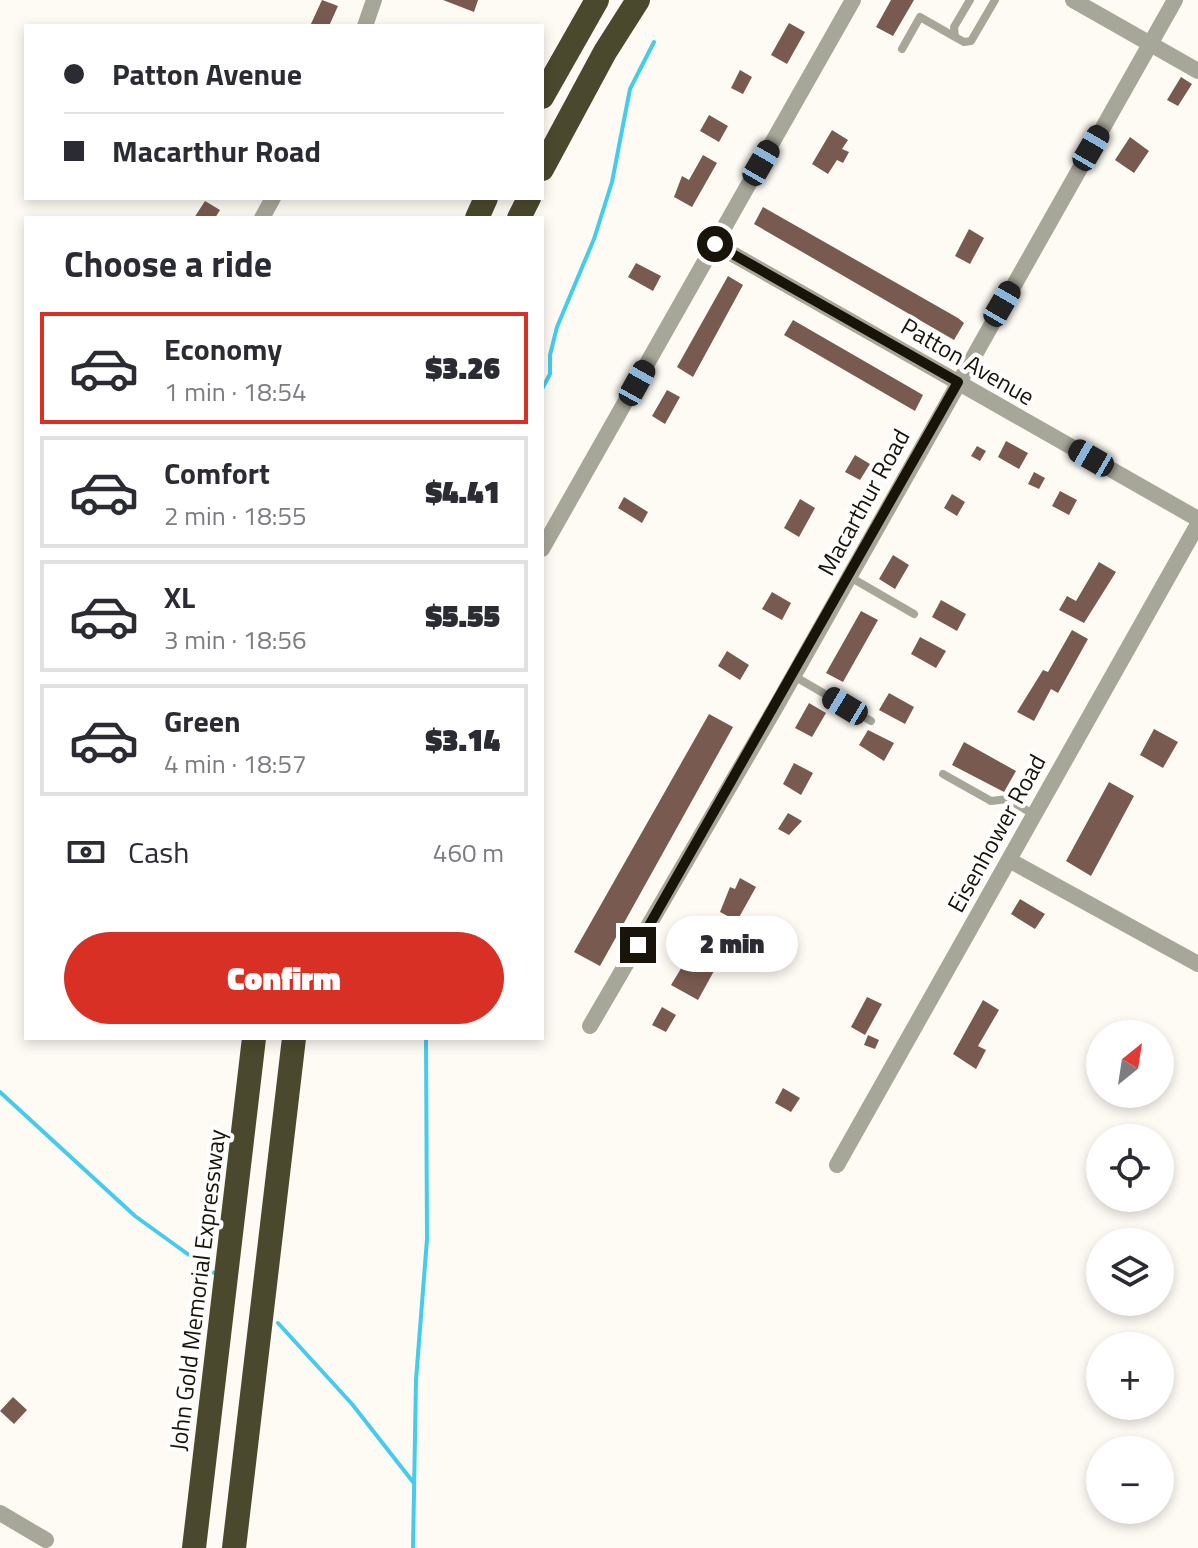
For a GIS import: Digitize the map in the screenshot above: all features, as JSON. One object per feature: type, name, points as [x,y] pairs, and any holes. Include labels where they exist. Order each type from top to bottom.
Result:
[{"type":"highway","points":[[544,93],[597,0]]},
{"type":"highway","points":[[544,165],[638,0]]},
{"type":"highway","name":"John Gold Memorial Expressway","points":[[194,1548],[254,1040]]},
{"type":"highway","points":[[234,1548],[294,1040]]},
{"type":"street","points":[[366,24],[374,0]]},
{"type":"street","points":[[544,545],[853,0]]},
{"type":"street","points":[[1073,0],[1198,71]]},
{"type":"street","name":"Macarthur Road","points":[[590,1026],[849,577],[1175,0]]},
{"type":"street","name":"Patton Avenue","points":[[715,244],[1198,521]]},
{"type":"street","name":"Eisenhower Road","points":[[837,1165],[1198,521]]},
{"type":"street","points":[[1009,860],[1198,964]]},
{"type":"street","points":[[0,1513],[46,1540]]},
{"type":"lane","points":[[955,37],[954,27],[970,0]]},
{"type":"lane","points":[[902,49],[920,17],[964,42],[971,41],[995,0]]},
{"type":"lane","points":[[849,577],[914,614]]},
{"type":"lane","points":[[793,675],[871,721]]},
{"type":"lane","points":[[943,774],[991,801],[1008,799],[1034,815]]},
{"type":"building","points":[[322,0],[338,6],[330,24],[311,24]]},
{"type":"building","points":[[443,0],[478,0],[474,12]]},
{"type":"building","points":[[891,0],[914,0],[893,36],[876,27]]},
{"type":"building","points":[[789,23],[805,32],[787,64],[771,55]]},
{"type":"building","points":[[740,70],[752,77],[743,94],[731,88]]},
{"type":"building","points":[[1181,77],[1192,84],[1178,106],[1167,100]]},
{"type":"building","points":[[709,115],[728,126],[719,142],[700,131]]},
{"type":"building","points":[[832,130],[848,140],[842,149],[849,152],[843,163],[837,160],[828,174],[812,164]]},
{"type":"building","points":[[1130,137],[1149,151],[1134,173],[1115,160]]},
{"type":"building","points":[[703,155],[717,163],[692,207],[674,197],[682,176],[689,180]]},
{"type":"building","points":[[205,201],[220,210],[216,216],[195,216]]},
{"type":"building","points":[[763,207],[958,318],[964,323],[954,340],[754,224]]},
{"type":"building","points":[[969,229],[984,238],[970,264],[955,256]]},
{"type":"building","points":[[636,263],[661,276],[653,291],[628,277]]},
{"type":"building","points":[[728,276],[743,285],[693,377],[677,367]]},
{"type":"building","points":[[793,320],[923,395],[915,411],[784,335]]},
{"type":"building","points":[[667,390],[680,397],[665,424],[652,416]]},
{"type":"building","points":[[1006,441],[1028,453],[1019,469],[998,457]]},
{"type":"building","points":[[977,446],[986,451],[980,461],[971,456]]},
{"type":"building","points":[[855,455],[870,464],[860,480],[845,472]]},
{"type":"building","points":[[1034,472],[1045,478],[1039,489],[1028,484]]},
{"type":"building","points":[[1060,491],[1077,500],[1069,515],[1052,506]]},
{"type":"building","points":[[952,494],[965,502],[957,516],[944,508]]},
{"type":"building","points":[[624,497],[648,512],[642,523],[618,508]]},
{"type":"building","points":[[800,499],[815,508],[799,537],[784,528]]},
{"type":"building","points":[[893,555],[909,565],[895,589],[879,579]]},
{"type":"building","points":[[1099,562],[1116,572],[1084,623],[1059,610],[1067,596],[1076,601]]},
{"type":"building","points":[[772,592],[791,603],[782,620],[762,609]]},
{"type":"building","points":[[941,600],[966,614],[957,631],[932,617]]},
{"type":"building","points":[[861,611],[878,620],[843,682],[826,673]]},
{"type":"building","points":[[1072,630],[1088,639],[1058,693],[1051,689],[1034,721],[1017,712],[1043,670],[1048,672]]},
{"type":"building","points":[[920,637],[946,651],[936,668],[911,654]]},
{"type":"building","points":[[727,651],[749,665],[740,680],[718,666]]},
{"type":"building","points":[[889,693],[914,707],[905,724],[879,710]]},
{"type":"building","points":[[809,703],[826,713],[812,737],[795,728]]},
{"type":"building","points":[[709,714],[733,727],[600,966],[574,952]]},
{"type":"building","points":[[1154,729],[1178,742],[1163,768],[1140,755]]},
{"type":"building","points":[[868,730],[894,743],[884,761],[859,745]]},
{"type":"building","points":[[964,742],[1016,771],[1004,792],[952,765]]},
{"type":"building","points":[[794,763],[813,773],[801,795],[783,784]]},
{"type":"building","points":[[1109,782],[1134,796],[1091,876],[1066,861]]},
{"type":"building","points":[[788,813],[802,821],[789,835],[778,829]]},
{"type":"building","points":[[740,878],[756,887],[737,921],[720,912],[730,887],[735,889]]},
{"type":"building","points":[[1020,899],[1045,914],[1035,929],[1011,914]]},
{"type":"building","points":[[700,937],[725,951],[698,1000],[671,985]]},
{"type":"building","points":[[867,997],[882,1004],[865,1035],[851,1027]]},
{"type":"building","points":[[983,1000],[999,1010],[978,1046],[986,1050],[976,1069],[953,1054]]},
{"type":"building","points":[[662,1007],[676,1015],[666,1032],[652,1025]]},
{"type":"building","points":[[868,1035],[879,1040],[875,1049],[864,1045]]},
{"type":"building","points":[[783,1088],[800,1098],[791,1112],[775,1103]]},
{"type":"building","points":[[13,1397],[27,1410],[14,1424],[0,1411]]},
{"type":"waterway","points":[[544,385],[550,374],[550,355],[557,327],[594,239],[612,182],[630,89],[654,42]]},
{"type":"waterway","points":[[413,1548],[416,1380],[427,1239],[426,1040]]},
{"type":"waterway","points":[[0,1092],[135,1216],[214,1273]]},
{"type":"waterway","points":[[278,1323],[352,1404],[413,1482]]},
{"type":"route","points":[[638,945],[958,382],[715,244]]}]
